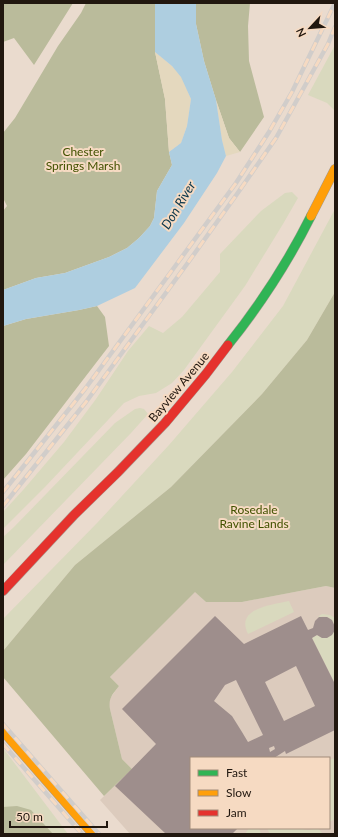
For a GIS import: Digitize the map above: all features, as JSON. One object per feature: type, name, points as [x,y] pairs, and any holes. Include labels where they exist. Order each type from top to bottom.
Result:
[{"type":"main road","name":"Bayview Avenue","points":[[3,591],[74,515],[165,423],[206,374],[242,328],[277,277],[335,170]]},
{"type":"main road","points":[[3,731],[93,834]]},
{"type":"shaded area","points":[[326,586],[335,588],[335,834],[130,834],[100,800],[132,769],[122,759],[108,703],[119,686],[110,677],[195,591],[206,602],[242,602]]},
{"type":"green space","points":[[3,3],[73,3],[34,65],[14,38],[3,42]]},
{"type":"green space","name":"Chester Springs Marsh","points":[[86,3],[155,3],[155,52],[165,99],[169,152],[172,165],[157,191],[154,218],[150,226],[127,248],[109,257],[65,273],[36,278],[3,290],[3,211],[7,206],[3,198],[3,133],[15,118],[58,46],[81,13]]},
{"type":"green space","points":[[196,3],[250,3],[248,26],[249,61],[264,117],[240,152],[229,138],[204,61],[196,24]]},
{"type":"green space","points":[[335,45],[335,111],[327,103],[308,95]]},
{"type":"green space","points":[[292,192],[298,198],[283,224],[245,286],[184,370],[172,383],[156,393],[139,396],[124,403],[45,487],[3,529],[3,512],[64,442],[96,399],[128,351],[149,326],[163,333],[182,317],[220,272],[220,254],[261,211],[285,193]]},
{"type":"green space","points":[[335,209],[335,292],[307,340],[262,394],[171,487],[75,565],[3,651],[3,619],[98,522],[169,445],[232,372],[283,306]]},
{"type":"green space","name":"Rosedale Ravine Lands","points":[[335,292],[335,588],[326,586],[242,602],[206,602],[195,592],[110,677],[119,686],[110,699],[110,709],[122,759],[132,769],[104,796],[3,677],[3,651],[75,565],[171,487],[262,394],[307,340]]},
{"type":"green space","points":[[97,306],[105,317],[109,346],[26,454],[3,480],[3,326],[26,319]]},
{"type":"green space","points":[[135,409],[144,409],[148,414],[3,565],[3,537],[115,423]]},
{"type":"green space","points":[[289,601],[294,612],[248,634],[245,625],[247,618],[251,613],[265,606]]},
{"type":"green space","points":[[322,614],[330,615],[335,618],[335,627],[331,619],[324,616],[318,618]]},
{"type":"green space","points":[[335,627],[335,684],[312,638],[317,635],[322,638]]},
{"type":"green space","points":[[3,748],[68,834],[3,834]]},
{"type":"green space","points":[[335,758],[335,819],[330,822],[330,760]]},
{"type":"green space","points":[[17,806],[31,810],[53,834],[3,834],[3,807]]},
{"type":"green space","points":[[248,829],[259,829],[261,834],[245,834]]},
{"type":"green space","points":[[268,829],[319,829],[323,834],[270,834]]},
{"type":"sand","points":[[155,52],[172,66],[182,77],[191,99],[187,126],[181,143],[169,152],[165,99]]},
{"type":"sand","points":[[216,100],[229,138],[240,152],[226,156]]},
{"type":"water","name":"Don River","points":[[155,3],[196,3],[196,24],[204,61],[216,100],[226,156],[217,173],[184,223],[135,288],[97,306],[26,319],[3,326],[3,290],[36,278],[65,273],[109,257],[127,248],[139,238],[150,226],[154,218],[157,191],[172,165],[169,152],[181,143],[187,126],[191,99],[181,77],[172,66],[155,52]]},
{"type":"building","points":[[215,616],[244,644],[301,616],[308,630],[313,628],[315,621],[319,617],[327,617],[332,620],[335,630],[332,635],[327,638],[322,638],[317,635],[312,638],[335,684],[335,730],[286,754],[285,751],[276,757],[190,757],[190,829],[237,829],[232,834],[166,834],[115,786],[156,744],[122,709]],"holes":[[[296,666],[315,706],[284,721],[265,682]],[[236,680],[263,735],[248,742],[232,716],[214,701],[225,685]],[[274,746],[275,749],[270,752],[269,748]]]},
{"type":"railway","points":[[3,492],[85,389],[236,183],[269,132],[292,92],[335,3]]},
{"type":"railway","points":[[3,506],[86,402],[187,264],[276,138],[328,44],[335,27]]},
{"type":"railway","points":[[3,724],[99,834]]},
{"type":"railway","points":[[3,744],[82,834]]},
{"type":"traffic: fast","points":[[228,345],[273,283],[311,216]]},
{"type":"traffic: slow","points":[[311,216],[335,169]]},
{"type":"traffic: slow","points":[[3,731],[93,834]]},
{"type":"traffic: jam","points":[[3,591],[74,515],[165,423],[228,345]]}]
